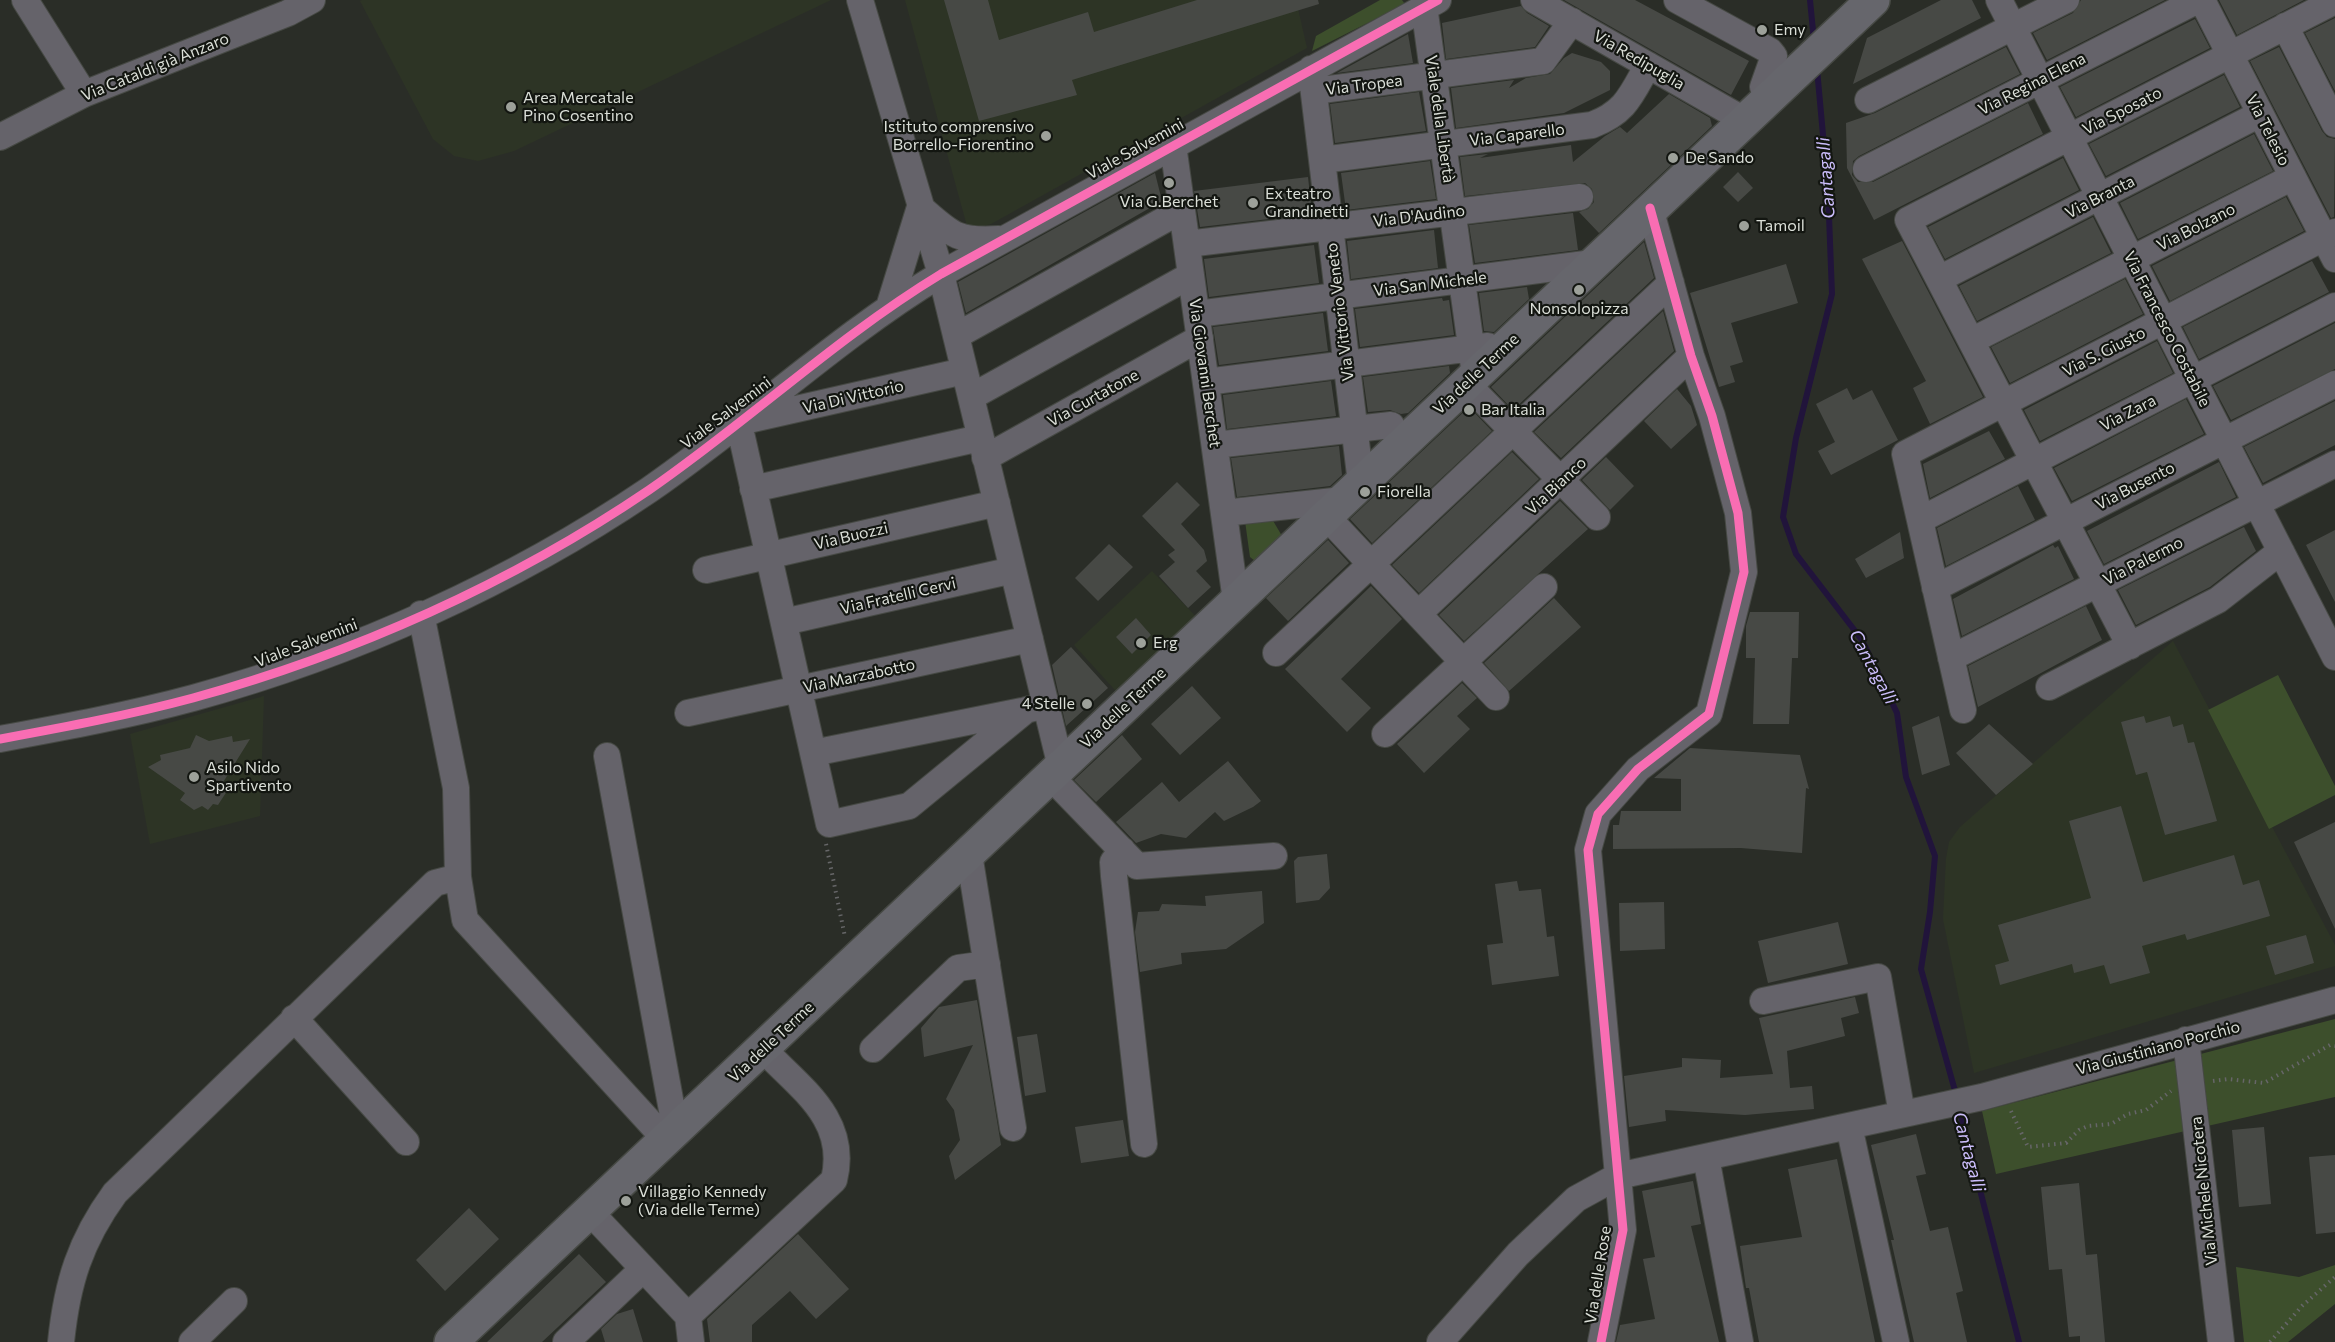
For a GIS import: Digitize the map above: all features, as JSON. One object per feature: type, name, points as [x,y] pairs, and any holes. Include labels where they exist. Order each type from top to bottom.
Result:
[{"type":"main road","name":"Via delle Terme","points":[[451,1342],[591,1213],[1343,500],[1471,369],[1508,343],[1873,0]]},
{"type":"street","points":[[25,0],[84,94]]},
{"type":"street","name":"Via Cataldi già Anzaro","points":[[0,137],[84,94],[288,13],[312,0]]},
{"type":"street","points":[[860,0],[956,336],[1030,639],[1036,707],[1056,772],[1137,866],[1274,856]]},
{"type":"street","name":"Via Redipuglia","points":[[1534,0],[1744,120]]},
{"type":"street","points":[[1677,0],[1770,51],[1774,56],[1773,63],[1763,87],[1768,98]]},
{"type":"street","name":"Via Francesco Costabile","points":[[1999,0],[2335,657]]},
{"type":"street","points":[[1868,100],[2066,0]]},
{"type":"street","name":"Via Telesio","points":[[2200,0],[2293,177],[2331,243]]},
{"type":"street","name":"Via Regina Elena","points":[[1866,169],[2200,0]]},
{"type":"street","name":"Via Sposato","points":[[1939,279],[1908,220],[2335,1]]},
{"type":"street","name":"Viale della Libertà","points":[[1431,3],[1434,75],[1462,280],[1471,369]]},
{"type":"street","name":"Viale Salvemini","points":[[0,740],[193,698],[296,666],[421,615],[584,531],[649,489],[740,423],[891,304],[940,274],[1173,145],[1312,80],[1431,3]]},
{"type":"street","name":"Via Tropea","points":[[1312,80],[1434,75],[1544,61],[1572,21]]},
{"type":"street","points":[[2285,26],[2335,124]]},
{"type":"street","name":"Via Caparello","points":[[1322,160],[1593,125],[1613,117],[1626,104],[1648,65]]},
{"type":"street","name":"Via Vittorio Veneto","points":[[1312,80],[1354,429],[1343,500]]},
{"type":"street","name":"Via Branta","points":[[1939,279],[2260,114]]},
{"type":"street","name":"Via Giovanni Berchet","points":[[1173,145],[1236,601]]},
{"type":"street","name":"Via Bolzano","points":[[1971,342],[2293,177]]},
{"type":"street","name":"Via D'Audino","points":[[1187,244],[1580,197]]},
{"type":"street","points":[[920,207],[960,238],[976,241],[1004,238]]},
{"type":"street","points":[[891,304],[920,207]]},
{"type":"street","name":"Via delle Rose","points":[[1601,1342],[1623,1230],[1587,850],[1598,814],[1631,777],[1709,714],[1744,572],[1738,513],[1712,416],[1691,356],[1650,208]]},
{"type":"street","points":[[956,336],[1182,210]]},
{"type":"street","name":"Via S. Giusto","points":[[1920,520],[1905,454],[2163,321],[2331,243]]},
{"type":"street","name":"Via San Michele","points":[[1199,326],[1338,296],[1593,264]]},
{"type":"street","points":[[971,397],[1191,274]]},
{"type":"street","points":[[1939,279],[2130,646]]},
{"type":"street","points":[[1276,653],[1671,283]]},
{"type":"street","name":"Via Zara","points":[[1920,520],[2335,306]]},
{"type":"street","name":"Via Curtatone","points":[[753,489],[983,448],[1199,326]]},
{"type":"street","name":"Via Bianco","points":[[1418,614],[1691,356]]},
{"type":"street","points":[[1206,382],[1346,364],[1471,369],[1513,432],[1597,517]]},
{"type":"street","name":"Via Di Vittorio","points":[[740,423],[964,372]]},
{"type":"street","name":"Via Busento","points":[[1935,588],[2335,384]]},
{"type":"street","points":[[740,423],[830,824],[909,806],[1036,707]]},
{"type":"street","points":[[1215,445],[1391,425]]},
{"type":"street","name":"Via Palermo","points":[[1951,658],[2335,464]]},
{"type":"street","points":[[1224,513],[1343,500],[1371,564],[1496,697]]},
{"type":"street","name":"Via Buozzi","points":[[706,570],[997,503]]},
{"type":"street","points":[[1920,520],[1963,710]]},
{"type":"street","points":[[2049,687],[2218,600],[2281,551]]},
{"type":"street","name":"Via Fratelli Cervi","points":[[784,622],[1013,570]]},
{"type":"street","points":[[1385,734],[1544,587]]},
{"type":"street","points":[[421,615],[456,788],[458,877],[465,920],[671,1136]]},
{"type":"street","name":"Via Marzabotto","points":[[688,713],[1030,639]]},
{"type":"street","points":[[813,753],[1036,707]]},
{"type":"street","points":[[607,756],[671,1136]]},
{"type":"street","points":[[1122,850],[1113,862],[1114,876],[1144,1144]]},
{"type":"street","points":[[969,854],[1013,1128]]},
{"type":"street","points":[[61,1342],[65,1306],[83,1244],[115,1193],[435,883],[458,877]]},
{"type":"street","points":[[873,1049],[958,968],[987,964]]},
{"type":"street","points":[[1440,1342],[1518,1254],[1576,1199],[1618,1176],[1912,1112],[1878,977],[1763,1001]]},
{"type":"street","name":"Via Giustiniano Porchio","points":[[1912,1112],[1991,1095],[2335,1000]]},
{"type":"street","points":[[294,1018],[406,1142]]},
{"type":"street","name":"Via Michele Nicotera","points":[[2186,1040],[2221,1342]]},
{"type":"street","points":[[688,1316],[834,1180],[837,1169],[830,1121],[763,1049]]},
{"type":"street","points":[[1849,1126],[1896,1342]]},
{"type":"street","points":[[1707,1157],[1740,1342]]},
{"type":"street","points":[[591,1213],[688,1316],[691,1342]]},
{"type":"street","points":[[566,1342],[643,1269]]},
{"type":"street","points":[[192,1342],[234,1301]]},
{"type":"path","points":[[830,824],[824,836],[851,966]]},
{"type":"path","points":[[1991,1095],[2028,1147],[2066,1143],[2079,1130],[2088,1126],[2111,1124],[2128,1114],[2145,1110],[2167,1092],[2192,1084],[2228,1079],[2264,1083],[2330,1045],[2335,1046]]},
{"type":"path","points":[[2270,1342],[2302,1306],[2335,1277]]},
{"type":"shaded area","name":"Area Mercatale Pino Cosentino","points":[[831,0],[514,151],[478,161],[454,156],[433,139],[360,1]]},
{"type":"shaded area","name":"Istituto comprensivo Borrello-Fiorentino","points":[[905,0],[1296,0],[1307,48],[991,224],[980,227],[967,226]]},
{"type":"shaded area","points":[[1152,571],[1205,626],[1124,700],[1074,645]]},
{"type":"shaded area","points":[[2173,641],[2335,945],[2335,966],[1974,1073],[1943,919],[1949,842],[1960,827]]},
{"type":"shaded area","points":[[264,696],[260,816],[150,844],[130,734]]},
{"type":"green space","points":[[1380,0],[1402,0],[1405,4],[1312,51],[1316,36]]},
{"type":"green space","points":[[1272,519],[1282,536],[1255,561],[1250,557],[1245,521]]},
{"type":"green space","points":[[2278,675],[2335,786],[2335,795],[2269,829],[2208,710]]},
{"type":"green space","points":[[2335,1019],[2335,1097],[1996,1174],[1982,1111]]},
{"type":"green space","points":[[2335,1265],[2335,1304],[2288,1342],[2244,1342],[2236,1267],[2299,1277]]},
{"type":"building","points":[[944,0],[988,0],[999,40],[1088,12],[1094,32],[1197,0],[1318,0],[1319,4],[1072,80],[1077,95],[979,121]]},
{"type":"building","points":[[1564,0],[1635,0],[1749,61],[1731,95]]},
{"type":"building","points":[[1941,0],[1972,0],[1981,18],[1853,84],[1867,38]]},
{"type":"building","points":[[2081,0],[2165,0],[2047,60],[2033,33],[2073,13]]},
{"type":"building","points":[[2219,0],[2304,0],[2237,35]]},
{"type":"building","points":[[1521,6],[1527,13],[1549,26],[1535,47],[1446,59],[1442,23]]},
{"type":"building","points":[[2335,18],[2335,91],[2305,33]]},
{"type":"building","points":[[2195,19],[2210,48],[2076,117],[2060,87]]},
{"type":"building","points":[[1408,34],[1413,63],[1337,73]]},
{"type":"building","points":[[2006,47],[2020,74],[1859,156],[1853,161],[1852,175],[1858,182],[1873,182],[2028,103],[2043,134],[1874,220],[1847,168],[1846,123],[1875,113]]},
{"type":"building","points":[[2279,47],[2322,131],[2327,137],[2335,139],[2334,217],[2331,218],[2250,61]]},
{"type":"building","points":[[1572,53],[1601,62],[1610,71],[1610,90],[1564,113],[1456,128],[1451,88],[1514,80],[1509,88],[1526,78],[1550,74],[1564,58]]},
{"type":"building","points":[[2224,75],[2240,107],[2106,176],[2089,144]]},
{"type":"building","points":[[1419,92],[1426,131],[1335,143],[1330,104]]},
{"type":"building","points":[[1669,94],[1710,118],[1712,126],[1599,233],[1579,212],[1588,209],[1594,202],[1592,189],[1585,183],[1465,196],[1460,157],[1488,154],[1480,158],[1571,145],[1573,162],[1620,127],[1627,133]]},
{"type":"building","points":[[2254,134],[2273,171],[2138,239],[2120,203]]},
{"type":"building","points":[[2063,158],[2079,190],[1945,259],[1928,227]]},
{"type":"building","points":[[1430,161],[1436,199],[1346,210],[1341,173]]},
{"type":"building","points":[[1738,172],[1753,188],[1738,202],[1723,187]]},
{"type":"building","points":[[1155,173],[1162,201],[966,313],[958,282]]},
{"type":"building","name":"Ex teatro Grandinetti","points":[[1308,177],[1312,214],[1200,227],[1194,191]]},
{"type":"building","points":[[2286,197],[2304,231],[2170,301],[2152,266]]},
{"type":"building","points":[[1573,213],[1578,250],[1475,263],[1469,225]]},
{"type":"building","points":[[2093,217],[2111,253],[1977,321],[1959,286]]},
{"type":"building","points":[[1434,230],[1438,268],[1351,279],[1347,241]]},
{"type":"building","points":[[1902,241],[1983,397],[1930,424],[1913,388],[1926,381],[1862,259]]},
{"type":"building","points":[[1644,242],[1654,278],[1513,410],[1491,387]]},
{"type":"building","points":[[1314,245],[1319,283],[1209,297],[1204,259]]},
{"type":"building","points":[[2312,261],[2329,292],[2199,359],[2183,327]]},
{"type":"building","points":[[1786,264],[1798,303],[1731,323],[1743,362],[1730,366],[1735,382],[1719,387],[1690,293]]},
{"type":"building","points":[[2125,279],[2143,314],[2010,383],[1991,347]]},
{"type":"building","points":[[1527,287],[1529,299],[1494,332],[1484,331],[1479,293]]},
{"type":"building","points":[[1442,298],[1443,301],[1449,300],[1454,335],[1360,347],[1355,309]]},
{"type":"building","points":[[1663,311],[1674,351],[1561,458],[1534,432]]},
{"type":"building","points":[[1323,313],[1328,351],[1219,365],[1213,327]]},
{"type":"building","points":[[2335,323],[2335,369],[2231,420],[2213,386]]},
{"type":"building","points":[[2157,341],[2173,373],[2040,441],[2024,410]]},
{"type":"building","points":[[1449,366],[1450,373],[1408,413],[1401,414],[1390,410],[1368,412],[1363,377]]},
{"type":"building","points":[[1331,381],[1336,416],[1227,429],[1223,395]]},
{"type":"building","points":[[1847,388],[1853,400],[1872,390],[1898,440],[1831,475],[1818,451],[1835,442],[1816,404]]},
{"type":"building","points":[[1677,389],[1691,406],[1697,425],[1671,449],[1644,421]]},
{"type":"building","points":[[2186,399],[2204,434],[2072,501],[2054,468]]},
{"type":"building","points":[[2335,401],[2335,445],[2263,483],[2244,447]]},
{"type":"building","points":[[1469,407],[1492,431],[1372,543],[1350,519]]},
{"type":"building","points":[[1989,431],[2005,459],[1930,498],[1923,464]]},
{"type":"building","points":[[1339,446],[1342,475],[1330,486],[1237,497],[1231,458]]},
{"type":"building","points":[[1512,452],[1539,479],[1419,593],[1392,565]]},
{"type":"building","points":[[1606,457],[1634,486],[1610,510],[1582,480]]},
{"type":"building","points":[[2219,462],[2236,497],[2104,564],[2087,531]]},
{"type":"building","points":[[1177,482],[1200,505],[1181,524],[1204,550],[1207,561],[1196,571],[1211,587],[1188,608],[1159,576],[1175,562],[1168,555],[1175,550],[1142,516]]},
{"type":"building","points":[[2018,486],[2035,520],[1946,566],[1937,528]]},
{"type":"building","points":[[1560,501],[1588,529],[1464,641],[1439,615]]},
{"type":"building","points":[[2244,527],[2256,551],[2210,587],[2136,625],[2118,590]]},
{"type":"building","points":[[2335,530],[2335,602],[2306,545]]},
{"type":"building","points":[[1900,532],[1904,558],[1866,578],[1855,559]]},
{"type":"building","points":[[1328,540],[1349,563],[1288,621],[1266,598]]},
{"type":"building","points":[[1109,544],[1133,567],[1098,601],[1075,578]]},
{"type":"building","points":[[2053,545],[2055,548],[2058,546],[2074,579],[1962,636],[1953,599]]},
{"type":"building","points":[[1371,586],[1402,619],[1341,679],[1371,708],[1347,732],[1285,669]]},
{"type":"building","points":[[1554,598],[1581,627],[1509,691],[1484,663]]},
{"type":"building","points":[[2086,606],[2102,640],[1978,707],[1968,666]]},
{"type":"building","points":[[1750,612],[1799,612],[1798,658],[1792,658],[1789,724],[1753,724],[1755,658],[1746,658],[1746,626]]},
{"type":"building","points":[[1136,618],[1151,635],[1132,654],[1116,637]]},
{"type":"building","points":[[1071,647],[1108,688],[1066,726],[1052,665]]},
{"type":"building","points":[[1462,683],[1477,698],[1457,716],[1470,729],[1424,773],[1397,744]]},
{"type":"building","points":[[1192,686],[1221,718],[1180,755],[1151,724]]},
{"type":"building","points":[[1939,716],[1950,765],[1922,775],[1912,727]]},
{"type":"building","points":[[2144,716],[2146,723],[2170,716],[2173,727],[2183,724],[2188,743],[2194,742],[2217,821],[2165,835],[2147,772],[2136,775],[2121,722]]},
{"type":"building","points":[[1989,724],[2033,764],[1996,795],[1956,753]]},
{"type":"building","name":"Asilo Nido Spartivento","points":[[196,735],[209,741],[232,736],[233,742],[250,739],[222,784],[229,788],[218,805],[213,804],[208,810],[202,806],[194,810],[180,800],[185,793],[148,767],[161,760],[160,755],[190,748]]},
{"type":"building","points":[[1122,735],[1142,759],[1096,802],[1074,780]]},
{"type":"building","points":[[1690,748],[1800,755],[1809,789],[1806,788],[1802,853],[1741,848],[1613,849],[1613,825],[1619,825],[1621,811],[1681,811],[1681,779],[1654,778]]},
{"type":"building","points":[[1228,761],[1261,801],[1253,807],[1224,821],[1215,812],[1186,838],[1161,834],[1136,843],[1116,822],[1162,782],[1179,802]]},
{"type":"building","points":[[2121,806],[2143,882],[2234,855],[2243,885],[2259,880],[2270,916],[2187,940],[2185,934],[2142,946],[2150,973],[2110,984],[2104,965],[2074,973],[2072,964],[2000,985],[1995,965],[2009,961],[1998,925],[2091,898],[2069,821]]},
{"type":"building","points":[[2335,822],[2335,929],[2294,842]]},
{"type":"building","points":[[1327,854],[1330,888],[1319,900],[1296,903],[1294,861],[1298,857]]},
{"type":"building","points":[[1517,881],[1519,891],[1541,889],[1547,937],[1554,936],[1559,976],[1492,985],[1487,945],[1503,943],[1495,884]]},
{"type":"building","points":[[1262,891],[1264,923],[1226,949],[1181,953],[1182,964],[1140,972],[1135,932],[1138,912],[1159,911],[1162,904],[1206,906],[1205,896]]},
{"type":"building","points":[[1664,902],[1665,949],[1620,951],[1619,903]]},
{"type":"building","points":[[1838,922],[1848,964],[1768,983],[1758,941]]},
{"type":"building","points":[[2306,935],[2314,963],[2275,975],[2266,946]]},
{"type":"building","points":[[1855,997],[1859,1013],[1841,1018],[1845,1036],[1787,1051],[1790,1088],[1812,1086],[1814,1109],[1745,1115],[1665,1110],[1666,1121],[1629,1127],[1624,1076],[1682,1067],[1682,1058],[1721,1060],[1720,1078],[1773,1074],[1759,1018]]},
{"type":"building","points":[[977,1000],[1001,1145],[955,1180],[949,1156],[960,1140],[954,1110],[946,1099],[973,1045],[924,1057],[921,1028],[939,1007]]},
{"type":"building","points":[[1037,1034],[1046,1092],[1025,1096],[1017,1037]]},
{"type":"building","points":[[1123,1120],[1129,1156],[1081,1163],[1075,1127]]},
{"type":"building","points":[[2264,1127],[2271,1204],[2239,1207],[2232,1130]]},
{"type":"building","points":[[1916,1134],[1926,1174],[1916,1176],[1930,1231],[1948,1227],[1963,1291],[1956,1293],[1967,1342],[1914,1342],[1891,1240],[1894,1240],[1871,1145]]},
{"type":"building","points":[[2335,1155],[2335,1232],[2316,1234],[2309,1157]]},
{"type":"building","points":[[1837,1159],[1875,1342],[1759,1342],[1749,1288],[1746,1288],[1740,1246],[1802,1237],[1788,1169]]},
{"type":"building","points":[[1693,1181],[1701,1224],[1691,1226],[1719,1342],[1616,1342],[1620,1325],[1655,1319],[1643,1259],[1655,1257],[1642,1191]]},
{"type":"building","points":[[2079,1183],[2086,1255],[2097,1254],[2105,1342],[2080,1342],[2080,1336],[2069,1337],[2062,1269],[2049,1270],[2041,1187]]},
{"type":"building","points":[[469,1208],[499,1239],[445,1291],[416,1260]]},
{"type":"building","points":[[798,1234],[849,1289],[816,1319],[790,1291],[752,1325],[752,1342],[710,1342],[707,1319]]},
{"type":"building","points":[[579,1254],[606,1282],[542,1342],[487,1342]]},
{"type":"building","points":[[633,1309],[643,1342],[605,1342],[601,1329],[617,1314]]},
{"type":"waterway","name":"Cantagalli","points":[[1810,0],[1814,41]]},
{"type":"waterway","name":"Cantagalli","points":[[1817,69],[1828,190],[1832,294],[1796,438],[1783,517],[1796,554],[1862,640],[1897,713],[1906,777],[1935,856],[1930,912],[1921,969],[1957,1098]]},
{"type":"waterway","name":"Cantagalli","points":[[1959,1108],[2019,1342]]},
{"type":"cycle path","points":[[0,739],[145,710],[253,680],[371,637],[487,585],[597,524],[649,490],[829,352],[941,274],[1438,0]]},
{"type":"cycle path","points":[[1601,1342],[1623,1230],[1588,850],[1598,814],[1638,769],[1709,714],[1744,572],[1738,513],[1712,416],[1691,356],[1650,208]]},
{"type":"place","name":"Emy","points":[[1762,30]]},
{"type":"place","name":"Area Mercatale Pino Cosentino","points":[[511,107]]},
{"type":"place","name":"Istituto comprensivo Borrello-Fiorentino","points":[[1046,136]]},
{"type":"place","name":"De Sando","points":[[1673,158]]},
{"type":"place","name":"Via G.Berchet","points":[[1169,183]]},
{"type":"place","name":"Ex teatro Grandinetti","points":[[1253,203]]},
{"type":"place","name":"Tamoil","points":[[1744,226]]},
{"type":"place","name":"Nonsolopizza","points":[[1579,290]]},
{"type":"place","name":"Bar Italia","points":[[1469,410]]},
{"type":"place","name":"Fiorella","points":[[1365,492]]},
{"type":"place","name":"Erg","points":[[1141,643]]},
{"type":"place","name":"4 Stelle","points":[[1087,704]]},
{"type":"place","name":"Asilo Nido Spartivento","points":[[194,777]]},
{"type":"place","name":"Villaggio Kennedy (Via delle Terme)","points":[[626,1201]]}]
